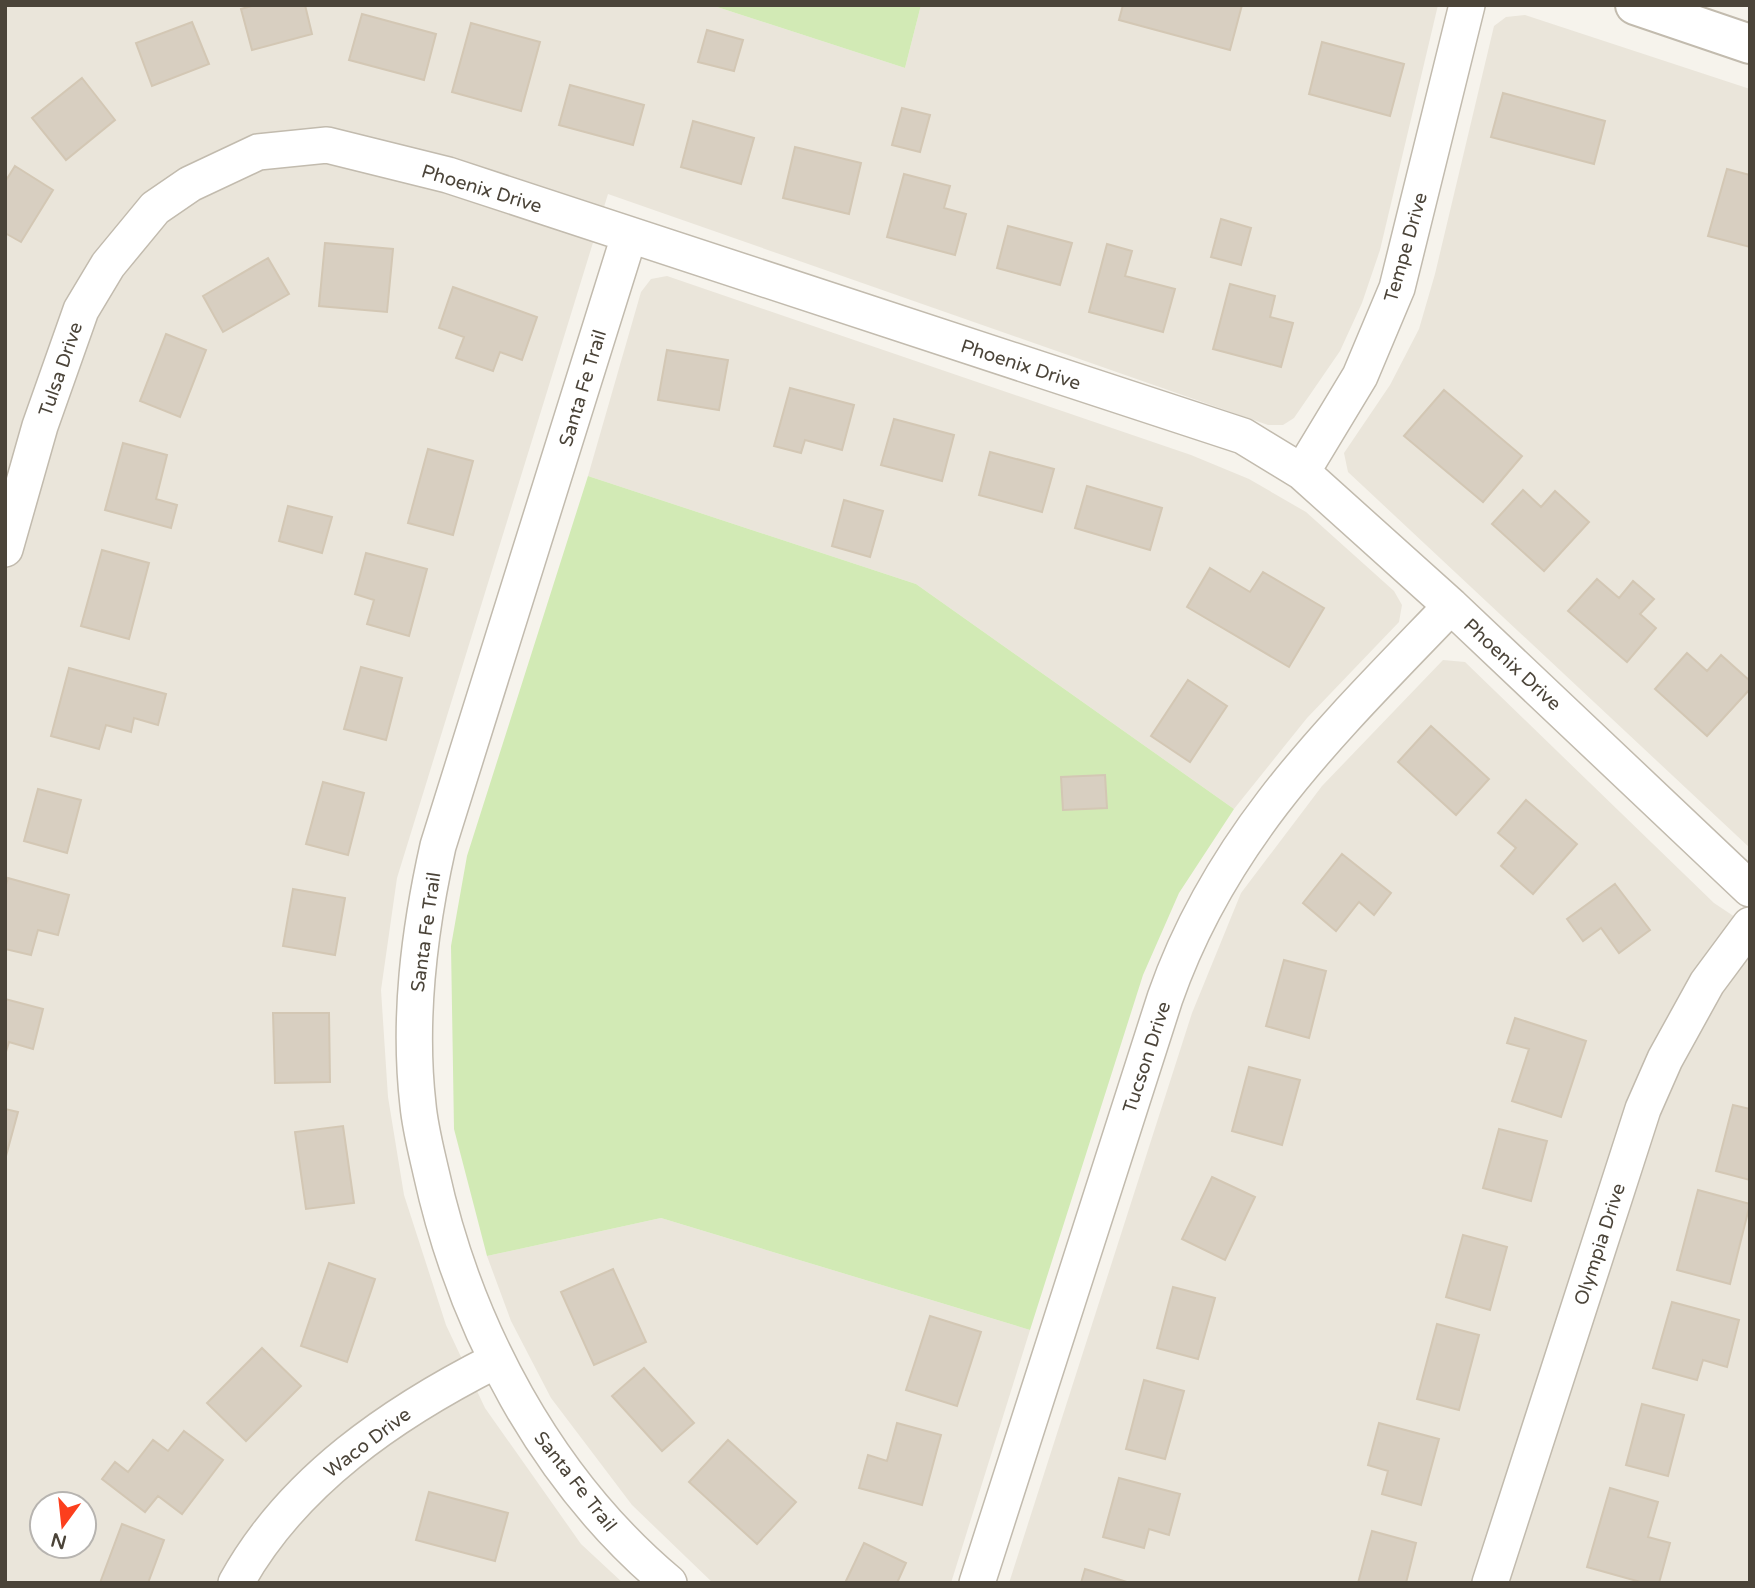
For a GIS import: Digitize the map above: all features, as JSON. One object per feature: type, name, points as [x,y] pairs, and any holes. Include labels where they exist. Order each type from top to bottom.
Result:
[{"type":"street","name":"Tempe Drive","points":[[1302,472],[1360,376],[1397,288],[1467,5]]},
{"type":"street","points":[[1635,5],[1750,44]]},
{"type":"street","name":"Phoenix Drive","points":[[155,208],[190,184],[258,152],[327,145],[447,175],[1243,436],[1302,472],[1451,606],[1750,889]]},
{"type":"street","name":"Tulsa Drive","points":[[5,549],[40,426],[81,310],[108,265],[155,208]]},
{"type":"street","name":"Santa Fe Trail","points":[[629,236],[438,846],[426,898],[418,956],[415,1056],[418,1106],[439,1211],[454,1259],[495,1361],[534,1428],[601,1517],[641,1560],[669,1583]]},
{"type":"street","name":"Tucson Drive","points":[[977,1583],[1165,998],[1177,963],[1195,925],[1240,845],[1313,750],[1451,606]]},
{"type":"street","name":"Olympia Drive","points":[[1490,1583],[1643,1109],[1665,1059],[1707,984],[1750,925]]},
{"type":"street","name":"Waco Drive","points":[[236,1583],[251,1554],[282,1516],[328,1468],[420,1402],[495,1361]]},
{"type":"shaded area","points":[[5,5],[711,5],[905,68],[921,5],[1438,5],[1380,250],[1362,303],[1340,351],[1294,418],[1283,425],[1268,425],[608,194],[397,878],[381,990],[388,1097],[404,1195],[446,1325],[485,1408],[581,1544],[623,1583],[5,1583]]},
{"type":"shaded area","points":[[1525,15],[1750,89],[1750,848],[1348,472],[1344,453],[1390,385],[1419,329],[1435,274],[1494,26],[1506,17]]},
{"type":"shaded area","points":[[667,276],[1191,455],[1249,479],[1306,512],[1394,591],[1402,605],[1399,622],[1307,718],[1234,809],[916,584],[588,476],[641,292],[651,279]]},
{"type":"shaded area","points":[[1443,660],[1465,662],[1714,903],[1750,927],[1750,1583],[1009,1583],[1192,1013],[1241,893],[1322,786]]},
{"type":"shaded area","points":[[661,1218],[1030,1330],[951,1583],[713,1583],[632,1505],[551,1398],[511,1321],[487,1256]]},
{"type":"green space","points":[[711,5],[921,5],[905,68]]},
{"type":"green space","points":[[588,476],[916,584],[1234,809],[1179,893],[1143,975],[1030,1330],[661,1218],[487,1256],[454,1129],[451,946],[467,856]]},
{"type":"building","points":[[255,5],[305,5],[312,34],[252,50],[241,9]]},
{"type":"building","points":[[1123,5],[1242,5],[1230,50],[1119,20]]},
{"type":"building","points":[[362,14],[436,34],[424,80],[349,60]]},
{"type":"building","points":[[192,22],[209,64],[152,86],[136,43]]},
{"type":"building","points":[[471,23],[540,42],[521,111],[452,92]]},
{"type":"building","points":[[707,30],[743,40],[734,71],[698,62]]},
{"type":"building","points":[[1322,42],[1404,64],[1390,116],[1309,94]]},
{"type":"building","points":[[82,78],[115,120],[66,160],[32,118]]},
{"type":"building","points":[[570,85],[644,105],[633,145],[559,125]]},
{"type":"building","points":[[1503,93],[1605,121],[1594,164],[1491,137]]},
{"type":"building","points":[[902,108],[930,115],[920,152],[892,145]]},
{"type":"building","points":[[693,121],[754,138],[741,184],[681,167]]},
{"type":"building","points":[[795,147],[861,163],[849,214],[783,198]]},
{"type":"building","points":[[15,166],[53,190],[21,242],[5,233],[5,182]]},
{"type":"building","points":[[1727,169],[1750,175],[1750,247],[1708,236]]},
{"type":"building","points":[[904,174],[950,186],[944,208],[966,214],[955,255],[887,237]]},
{"type":"building","points":[[1221,219],[1251,228],[1241,265],[1211,257]]},
{"type":"building","points":[[1008,226],[1072,243],[1060,285],[997,268]]},
{"type":"building","points":[[325,243],[393,249],[387,312],[319,306]]},
{"type":"building","points":[[1107,244],[1132,251],[1125,276],[1175,289],[1163,332],[1089,312]]},
{"type":"building","points":[[268,258],[289,294],[223,332],[203,296]]},
{"type":"building","points":[[1230,284],[1275,296],[1270,317],[1293,323],[1281,367],[1213,349]]},
{"type":"building","points":[[453,287],[537,317],[522,360],[500,352],[493,371],[456,358],[464,337],[439,328]]},
{"type":"building","points":[[166,334],[206,350],[180,417],[140,401]]},
{"type":"building","points":[[667,350],[728,360],[719,410],[658,400]]},
{"type":"building","points":[[790,388],[854,405],[842,450],[805,440],[801,453],[774,446]]},
{"type":"building","points":[[1444,390],[1522,456],[1483,502],[1404,436]]},
{"type":"building","points":[[894,419],[954,435],[942,481],[881,465]]},
{"type":"building","points":[[123,443],[167,455],[156,499],[177,505],[171,528],[105,510]]},
{"type":"building","points":[[428,449],[473,461],[453,535],[408,523]]},
{"type":"building","points":[[990,452],[1054,469],[1042,512],[979,495]]},
{"type":"building","points":[[1087,486],[1162,508],[1150,550],[1075,528]]},
{"type":"building","points":[[1523,490],[1541,507],[1555,491],[1589,522],[1544,571],[1492,524]]},
{"type":"building","points":[[844,500],[883,511],[870,557],[832,546]]},
{"type":"building","points":[[288,506],[332,517],[322,553],[279,541]]},
{"type":"building","points":[[102,550],[149,563],[129,639],[81,626]]},
{"type":"building","points":[[366,553],[427,569],[409,636],[367,624],[374,600],[355,594]]},
{"type":"building","points":[[1210,568],[1250,592],[1263,572],[1324,608],[1289,667],[1187,607]]},
{"type":"building","points":[[1597,579],[1619,598],[1633,581],[1654,599],[1640,614],[1656,628],[1627,662],[1568,611]]},
{"type":"building","points":[[1687,653],[1707,671],[1721,655],[1750,681],[1750,689],[1707,736],[1655,689]]},
{"type":"building","points":[[361,667],[402,678],[386,740],[344,729]]},
{"type":"building","points":[[69,668],[166,694],[158,725],[134,718],[131,732],[106,725],[99,749],[51,736]]},
{"type":"building","points":[[1188,680],[1227,706],[1190,762],[1151,736]]},
{"type":"building","points":[[1431,726],[1489,779],[1456,815],[1398,762]]},
{"type":"building","points":[[1105,775],[1107,808],[1063,810],[1061,777]]},
{"type":"building","points":[[323,782],[364,793],[348,855],[306,844]]},
{"type":"building","points":[[38,789],[81,800],[67,853],[24,841]]},
{"type":"building","points":[[1526,800],[1577,844],[1533,894],[1501,866],[1516,848],[1498,833]]},
{"type":"building","points":[[1342,854],[1391,893],[1374,915],[1359,902],[1336,931],[1303,903]]},
{"type":"building","points":[[8,878],[69,895],[58,935],[38,930],[31,955],[5,949],[5,888]]},
{"type":"building","points":[[1615,884],[1650,930],[1619,953],[1601,928],[1583,941],[1567,919]]},
{"type":"building","points":[[293,889],[345,898],[335,955],[283,946]]},
{"type":"building","points":[[1284,960],[1326,971],[1309,1038],[1266,1026]]},
{"type":"building","points":[[5,999],[43,1009],[33,1049],[9,1042],[5,1055]]},
{"type":"building","points":[[273,1013],[329,1013],[330,1082],[275,1083]]},
{"type":"building","points":[[1515,1018],[1586,1041],[1561,1117],[1512,1101],[1529,1049],[1507,1043]]},
{"type":"building","points":[[1249,1067],[1300,1080],[1282,1145],[1232,1131]]},
{"type":"building","points":[[1733,1105],[1750,1109],[1750,1180],[1716,1171]]},
{"type":"building","points":[[5,1109],[18,1112],[6,1156],[5,1156]]},
{"type":"building","points":[[343,1126],[354,1203],[306,1209],[295,1132]]},
{"type":"building","points":[[1499,1129],[1547,1141],[1531,1201],[1483,1188]]},
{"type":"building","points":[[1212,1177],[1255,1197],[1225,1260],[1182,1239]]},
{"type":"building","points":[[1698,1190],[1750,1204],[1730,1284],[1677,1270]]},
{"type":"building","points":[[1463,1235],[1507,1247],[1490,1310],[1446,1297]]},
{"type":"building","points":[[329,1263],[375,1279],[347,1362],[301,1346]]},
{"type":"building","points":[[613,1269],[646,1342],[594,1365],[561,1292]]},
{"type":"building","points":[[1173,1287],[1215,1298],[1198,1359],[1157,1348]]},
{"type":"building","points":[[1672,1302],[1739,1320],[1727,1367],[1703,1360],[1697,1380],[1653,1368]]},
{"type":"building","points":[[930,1316],[981,1332],[957,1406],[906,1390]]},
{"type":"building","points":[[1437,1324],[1479,1335],[1459,1410],[1417,1399]]},
{"type":"building","points":[[262,1348],[301,1386],[246,1441],[207,1403]]},
{"type":"building","points":[[644,1368],[694,1423],[662,1451],[612,1396]]},
{"type":"building","points":[[1144,1380],[1184,1391],[1165,1459],[1126,1449]]},
{"type":"building","points":[[1642,1404],[1684,1415],[1668,1476],[1626,1465]]},
{"type":"building","points":[[897,1423],[941,1435],[922,1505],[859,1488],[868,1455],[887,1461]]},
{"type":"building","points":[[1379,1423],[1439,1439],[1421,1505],[1382,1494],[1388,1471],[1368,1465]]},
{"type":"building","points":[[184,1431],[223,1460],[182,1514],[158,1496],[145,1512],[102,1479],[115,1462],[128,1472],[153,1440],[168,1451]]},
{"type":"building","points":[[728,1440],[796,1502],[757,1544],[689,1482]]},
{"type":"building","points":[[1119,1478],[1180,1494],[1169,1535],[1149,1529],[1144,1548],[1103,1537]]},
{"type":"building","points":[[1610,1488],[1658,1502],[1648,1537],[1670,1543],[1659,1583],[1644,1583],[1587,1567]]},
{"type":"building","points":[[429,1492],[508,1513],[495,1561],[416,1540]]},
{"type":"building","points":[[122,1524],[164,1540],[148,1583],[100,1583]]},
{"type":"building","points":[[1372,1531],[1416,1543],[1406,1583],[1358,1583]]},
{"type":"building","points":[[864,1543],[906,1563],[897,1583],[845,1583]]},
{"type":"building","points":[[1085,1569],[1130,1583],[1081,1583]]}]
